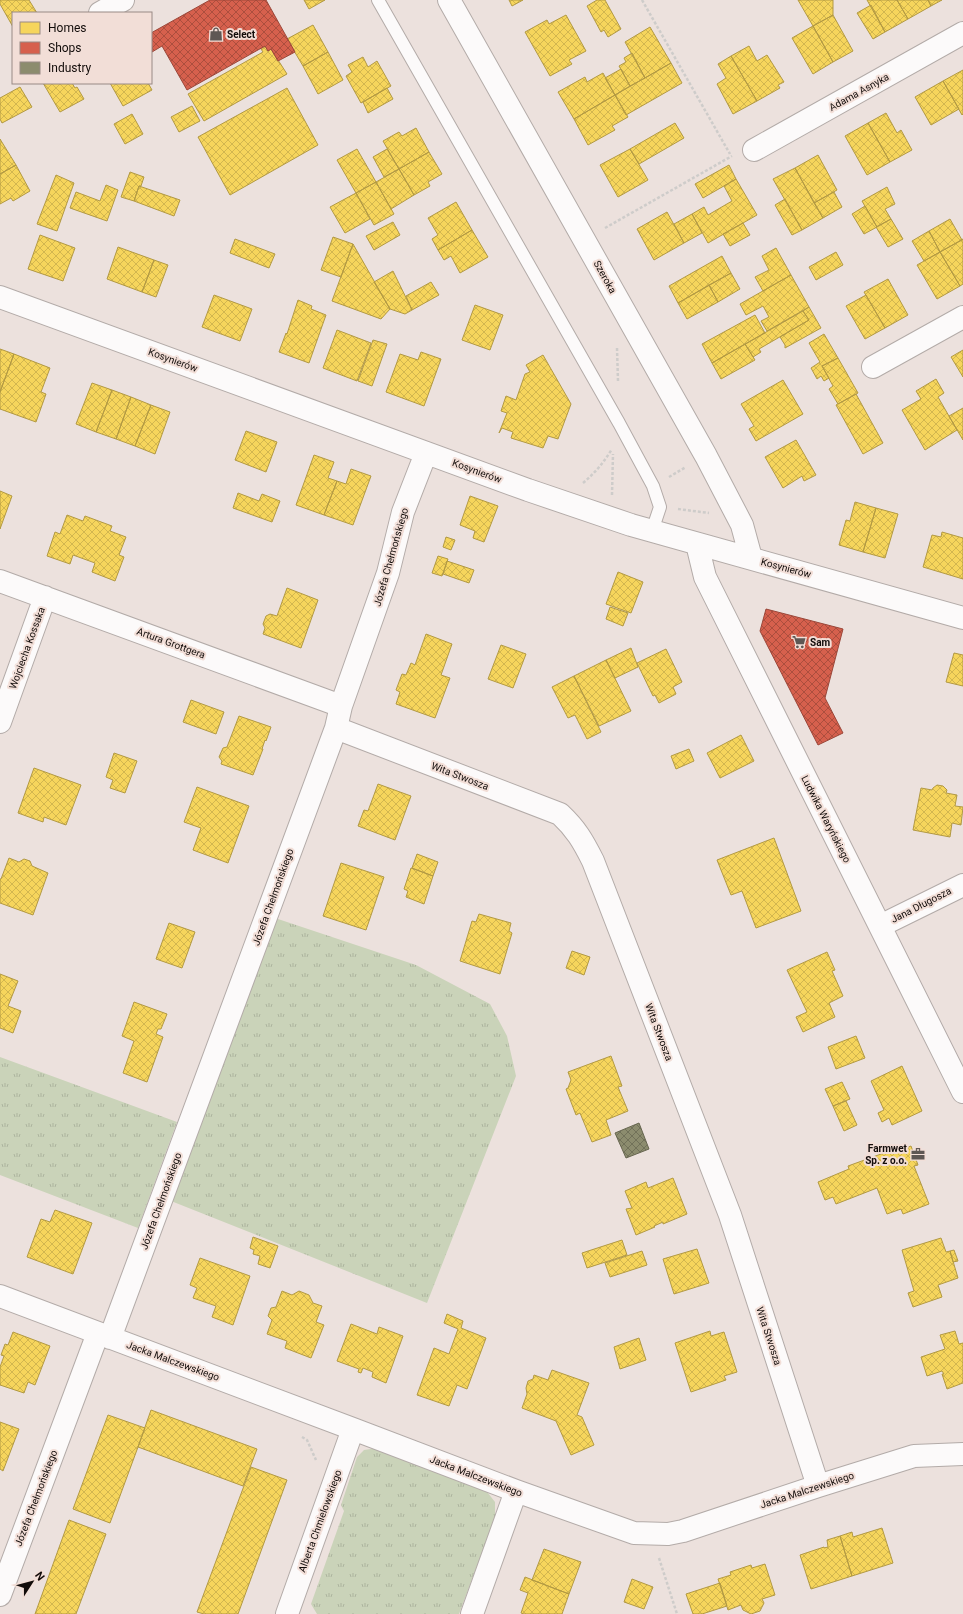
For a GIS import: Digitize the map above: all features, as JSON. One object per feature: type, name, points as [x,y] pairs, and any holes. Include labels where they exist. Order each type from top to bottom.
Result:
[{"type":"street","points":[[102,12],[123,0]]},
{"type":"street","name":"Szeroka","points":[[450,0],[706,456],[742,525],[751,558]]},
{"type":"street","name":"Adama Asnyka","points":[[754,150],[963,33]]},
{"type":"street","name":"Kosynierów","points":[[0,297],[528,490],[652,531],[963,618]]},
{"type":"street","points":[[873,366],[963,317]]},
{"type":"street","name":"Józefa Chełmońskiego","points":[[0,1595],[104,1336],[336,728],[341,706],[388,573],[403,512],[426,453]]},
{"type":"street","name":"Ludwika Waryńskiego","points":[[697,544],[704,577],[963,1092]]},
{"type":"street","name":"Artura Grottgera","points":[[0,581],[341,706]]},
{"type":"street","name":"Wojciecha Kossaka","points":[[0,722],[46,597]]},
{"type":"street","name":"Wita Stwosza","points":[[336,728],[560,814],[573,826],[583,840],[593,861],[730,1215],[818,1486]]},
{"type":"street","name":"Jana Długosza","points":[[880,926],[963,885]]},
{"type":"street","name":"Jacka Malczewskiego","points":[[0,1296],[353,1428],[516,1492],[634,1533],[652,1535],[683,1531],[914,1456],[963,1454]]},
{"type":"street","name":"Alberta Chmielowskiego","points":[[286,1614],[353,1428]]},
{"type":"street","points":[[472,1614],[516,1492]]},
{"type":"lane","points":[[378,0],[619,423],[653,486],[660,507],[652,531]]},
{"type":"path","points":[[642,0],[731,156]]},
{"type":"path","points":[[584,240],[731,156],[754,150]]},
{"type":"path","points":[[580,486],[603,462],[613,447]]},
{"type":"path","points":[[660,507],[712,513],[742,525]]},
{"type":"path","points":[[301,1436],[307,1440],[318,1465]]},
{"type":"path","points":[[652,1535],[677,1614]]},
{"type":"green space","points":[[275,918],[416,965],[490,1004],[507,1036],[516,1076],[427,1303],[171,1201]]},
{"type":"green space","points":[[0,1057],[177,1122],[138,1228],[0,1175]]},
{"type":"green space","points":[[377,1448],[484,1488],[495,1502],[495,1518],[459,1614],[317,1614],[311,1604],[344,1511],[341,1505],[357,1457],[364,1450]]},
{"type":"building: Homes","points":[[0,0],[29,0],[36,12],[12,12],[12,25],[0,4]]},
{"type":"building: Homes","points":[[304,0],[325,0],[309,9]]},
{"type":"building: Homes","points":[[509,0],[523,0],[512,6]]},
{"type":"building: Homes","points":[[597,0],[605,0],[621,29],[608,37],[604,30],[601,32],[587,6]]},
{"type":"building: Homes","points":[[798,0],[833,0],[833,15],[813,26]]},
{"type":"building: Homes","points":[[867,0],[897,0],[908,19],[885,32]]},
{"type":"building: Homes","points":[[897,0],[928,0],[931,6],[908,19]]},
{"type":"building: Homes","points":[[928,0],[942,0],[931,6]]},
{"type":"building: Homes","points":[[871,5],[885,32],[873,39],[857,13]]},
{"type":"building: Homes","points":[[566,15],[586,51],[569,60],[572,64],[550,76],[525,32],[547,20],[549,24]]},
{"type":"building: Homes","points":[[833,15],[853,51],[833,62],[813,26]]},
{"type":"building: Homes","points":[[313,25],[328,52],[303,66],[287,39]]},
{"type":"building: Homes","points":[[813,26],[833,62],[813,74],[792,38]]},
{"type":"building: Homes","points":[[650,27],[671,63],[645,78],[625,42]]},
{"type":"building: Homes","points":[[265,46],[268,51],[271,49],[287,74],[204,121],[188,94],[263,52],[261,49]]},
{"type":"building: Homes","points":[[749,46],[757,61],[767,55],[784,82],[778,85],[780,88],[757,101],[731,56]]},
{"type":"building: Homes","points":[[328,52],[343,80],[318,94],[303,66]]},
{"type":"building: Homes","points":[[632,53],[645,78],[630,86],[619,66],[626,62],[624,58]]},
{"type":"building: Homes","points":[[731,56],[757,101],[733,114],[717,84],[726,78],[718,64]]},
{"type":"building: Homes","points":[[363,57],[368,67],[377,61],[391,86],[361,103],[346,76],[352,72],[348,65]]},
{"type":"building: Homes","points":[[671,63],[682,83],[626,115],[615,95]]},
{"type":"building: Homes","points":[[621,69],[630,86],[615,95],[605,78]]},
{"type":"building: Homes","points":[[963,70],[963,114],[962,115],[943,81]]},
{"type":"building: Homes","points":[[603,73],[615,95],[574,119],[558,92],[585,77],[587,82]]},
{"type":"building: Homes","points":[[943,81],[959,109],[931,125],[915,97]]},
{"type":"building: Homes","points":[[44,84],[73,84],[75,88],[77,87],[84,99],[60,112]]},
{"type":"building: Homes","points":[[111,84],[149,84],[152,90],[123,106]]},
{"type":"building: Homes","points":[[20,87],[32,107],[2,123],[0,119],[0,98]]},
{"type":"building: Homes","points":[[287,88],[318,145],[230,195],[198,137]]},
{"type":"building: Homes","points":[[387,88],[393,99],[368,113],[363,102]]},
{"type":"building: Homes","points":[[615,95],[628,117],[612,126],[615,130],[588,145],[574,119]]},
{"type":"building: Homes","points":[[192,106],[200,121],[179,132],[171,117]]},
{"type":"building: Homes","points":[[886,113],[897,133],[901,130],[912,150],[890,162],[868,123]]},
{"type":"building: Homes","points":[[132,114],[143,134],[125,144],[114,124]]},
{"type":"building: Homes","points":[[675,123],[684,138],[639,164],[630,149]]},
{"type":"building: Homes","points":[[868,123],[890,162],[867,175],[845,136]]},
{"type":"building: Homes","points":[[416,128],[429,152],[399,169],[383,141],[399,132],[402,136]]},
{"type":"building: Homes","points":[[0,139],[16,165],[0,174]]},
{"type":"building: Homes","points":[[357,149],[376,182],[356,193],[337,160]]},
{"type":"building: Homes","points":[[387,149],[399,169],[384,177],[373,157]]},
{"type":"building: Homes","points":[[630,149],[648,180],[618,197],[600,165]]},
{"type":"building: Homes","points":[[429,152],[442,174],[428,182],[430,186],[414,195],[399,169]]},
{"type":"building: Homes","points":[[818,155],[837,190],[814,203],[795,168]]},
{"type":"building: Homes","points":[[16,165],[30,191],[13,201],[11,198],[0,204],[0,174]]},
{"type":"building: Homes","points":[[729,165],[736,179],[703,198],[695,184]]},
{"type":"building: Homes","points":[[795,168],[823,218],[802,230],[773,179]]},
{"type":"building: Homes","points":[[399,169],[414,195],[391,209],[376,182]]},
{"type":"building: Homes","points":[[130,172],[144,177],[134,201],[121,197]]},
{"type":"building: Homes","points":[[56,175],[74,183],[57,231],[37,224]]},
{"type":"building: Homes","points":[[736,179],[757,215],[708,243],[692,214],[704,207],[708,215],[732,201],[724,186]]},
{"type":"building: Homes","points":[[376,182],[394,214],[374,225],[356,193]]},
{"type":"building: Homes","points":[[106,185],[118,190],[107,221],[70,208],[76,192],[100,201]]},
{"type":"building: Homes","points":[[139,186],[180,200],[174,216],[134,201]]},
{"type":"building: Homes","points":[[887,187],[895,204],[885,209],[891,219],[877,227],[862,201]]},
{"type":"building: Homes","points":[[834,192],[842,207],[823,218],[814,203]]},
{"type":"building: Homes","points":[[356,193],[370,219],[345,233],[330,207]]},
{"type":"building: Homes","points":[[785,199],[802,230],[792,235],[775,205]]},
{"type":"building: Homes","points":[[456,202],[472,230],[438,250],[432,239],[438,235],[428,218]]},
{"type":"building: Homes","points":[[865,206],[877,227],[864,234],[852,214]]},
{"type":"building: Homes","points":[[667,212],[684,243],[654,260],[637,229]]},
{"type":"building: Homes","points":[[692,214],[702,233],[684,243],[674,224]]},
{"type":"building: Homes","points":[[891,219],[903,239],[888,247],[876,227]]},
{"type":"building: Homes","points":[[950,219],[962,240],[940,252],[929,231]]},
{"type":"building: Homes","points":[[393,222],[400,235],[374,250],[366,236]]},
{"type":"building: Homes","points":[[743,223],[750,235],[730,246],[723,234]]},
{"type":"building: Homes","points":[[472,230],[488,257],[460,273],[451,256],[444,260],[438,250]]},
{"type":"building: Homes","points":[[929,231],[940,252],[924,261],[912,241]]},
{"type":"building: Homes","points":[[40,235],[75,248],[63,281],[28,269]]},
{"type":"building: Homes","points":[[333,237],[353,244],[341,277],[321,270]]},
{"type":"building: Homes","points":[[235,239],[275,254],[269,268],[230,253]]},
{"type":"building: Homes","points":[[963,239],[963,284],[960,286],[940,252]]},
{"type":"building: Homes","points":[[353,244],[390,309],[381,319],[332,301]]},
{"type":"building: Homes","points":[[118,247],[154,260],[142,292],[107,279]]},
{"type":"building: Homes","points":[[776,248],[791,275],[763,291],[755,277],[769,270],[762,256]]},
{"type":"building: Homes","points":[[836,252],[843,265],[816,280],[809,267]]},
{"type":"building: Homes","points":[[940,252],[960,286],[937,299],[917,265]]},
{"type":"building: Homes","points":[[722,256],[731,273],[678,303],[669,286]]},
{"type":"building: Homes","points":[[154,260],[168,265],[156,297],[142,292]]},
{"type":"building: Homes","points":[[393,271],[412,310],[405,314],[390,309],[374,282]]},
{"type":"building: Homes","points":[[731,273],[740,289],[718,302],[709,285]]},
{"type":"building: Homes","points":[[791,275],[809,307],[767,331],[761,321],[769,317],[763,306],[746,315],[740,304]]},
{"type":"building: Homes","points":[[888,279],[908,315],[885,328],[864,292]]},
{"type":"building: Homes","points":[[431,282],[439,295],[412,310],[406,296]]},
{"type":"building: Homes","points":[[709,285],[718,302],[687,319],[678,303]]},
{"type":"building: Homes","points":[[214,295],[252,309],[240,341],[202,327]]},
{"type":"building: Homes","points":[[866,295],[885,328],[865,339],[846,306]]},
{"type":"building: Homes","points":[[298,300],[312,306],[311,309],[326,315],[309,363],[279,352],[286,333],[287,334]]},
{"type":"building: Homes","points":[[475,305],[503,315],[490,350],[462,340]]},
{"type":"building: Homes","points":[[809,307],[821,328],[785,348],[785,345],[780,337],[809,320],[803,311]]},
{"type":"building: Homes","points":[[803,311],[809,320],[759,349],[761,352],[753,357],[745,344]]},
{"type":"building: Homes","points":[[755,315],[765,333],[712,363],[702,344]]},
{"type":"building: Homes","points":[[337,330],[371,343],[357,381],[323,368]]},
{"type":"building: Homes","points":[[824,334],[838,358],[822,366],[829,378],[824,381],[821,376],[817,379],[811,368],[820,362],[809,343]]},
{"type":"building: Homes","points":[[373,340],[387,344],[372,386],[358,381]]},
{"type":"building: Homes","points":[[745,344],[755,360],[721,379],[712,363]]},
{"type":"building: Homes","points":[[0,349],[14,354],[0,392]]},
{"type":"building: Homes","points":[[963,350],[963,377],[951,357]]},
{"type":"building: Homes","points":[[421,352],[441,359],[424,406],[386,392],[400,354],[418,360]]},
{"type":"building: Homes","points":[[14,354],[50,368],[41,392],[46,394],[36,422],[0,409],[0,392]]},
{"type":"building: Homes","points":[[543,355],[571,404],[558,439],[548,436],[543,448],[511,438],[513,432],[502,428],[499,433],[507,413],[501,411],[506,396],[516,400],[525,374],[530,372],[526,365]]},
{"type":"building: Homes","points":[[838,358],[858,393],[838,404],[829,389],[833,386],[822,366]]},
{"type":"building: Homes","points":[[936,379],[944,393],[938,397],[957,430],[925,450],[902,410],[921,399],[916,391]]},
{"type":"building: Homes","points":[[783,380],[803,414],[756,441],[749,429],[754,426],[741,404]]},
{"type":"building: Homes","points":[[92,383],[112,390],[96,432],[76,424]]},
{"type":"building: Homes","points":[[112,390],[131,397],[116,439],[96,432]]},
{"type":"building: Homes","points":[[856,394],[883,443],[863,454],[836,405]]},
{"type":"building: Homes","points":[[131,397],[151,405],[135,446],[116,439]]},
{"type":"building: Homes","points":[[151,405],[170,412],[155,454],[135,446]]},
{"type":"building: Homes","points":[[963,408],[963,440],[949,416]]},
{"type":"building: Homes","points":[[246,431],[277,442],[266,472],[235,460]]},
{"type":"building: Homes","points":[[796,440],[816,475],[804,481],[802,476],[783,488],[765,457]]},
{"type":"building: Homes","points":[[314,455],[334,462],[328,478],[337,481],[324,515],[296,505]]},
{"type":"building: Homes","points":[[351,469],[371,476],[353,525],[324,515],[337,481],[346,484]]},
{"type":"building: Homes","points":[[0,491],[12,496],[0,529]]},
{"type":"building: Homes","points":[[238,493],[259,501],[262,494],[280,501],[272,522],[233,508]]},
{"type":"building: Homes","points":[[470,496],[498,506],[484,542],[473,538],[475,531],[460,525]]},
{"type":"building: Homes","points":[[855,502],[876,508],[863,552],[839,545],[846,520],[850,521]]},
{"type":"building: Homes","points":[[876,508],[898,514],[885,558],[863,552]]},
{"type":"building: Homes","points":[[67,515],[83,521],[85,516],[112,526],[110,531],[126,537],[119,555],[124,557],[115,581],[92,572],[95,563],[73,555],[70,564],[47,556],[55,532],[60,534]]},
{"type":"building: Homes","points":[[942,532],[963,538],[963,579],[923,567],[932,535],[941,537]]},
{"type":"building: Homes","points":[[446,537],[455,540],[451,550],[443,547]]},
{"type":"building: Homes","points":[[438,556],[448,559],[442,576],[432,573]]},
{"type":"building: Homes","points":[[447,561],[474,570],[469,583],[443,574]]},
{"type":"building: Homes","points":[[618,572],[643,582],[631,613],[606,604]]},
{"type":"building: Homes","points":[[287,588],[318,600],[301,648],[263,634],[265,628],[263,624],[266,616],[270,614],[277,616]]},
{"type":"building: Homes","points":[[610,607],[628,613],[623,626],[606,619]]},
{"type":"building: Homes","points":[[426,634],[452,644],[441,675],[450,678],[435,718],[396,704],[400,692],[396,690],[402,674],[406,675],[411,663],[415,665]]},
{"type":"building: Homes","points":[[501,645],[526,654],[513,688],[488,679]]},
{"type":"building: Homes","points":[[631,648],[638,667],[615,678],[606,660]]},
{"type":"building: Homes","points":[[666,649],[682,682],[673,687],[676,694],[659,703],[655,695],[653,696],[637,663]]},
{"type":"building: Homes","points":[[954,653],[963,655],[963,686],[946,682]]},
{"type":"building: Homes","points":[[606,660],[631,711],[599,726],[574,676]]},
{"type":"building: Homes","points":[[574,676],[601,732],[587,739],[575,715],[568,718],[552,687]]},
{"type":"building: Homes","points":[[191,700],[224,712],[216,734],[183,722]]},
{"type":"building: Homes","points":[[239,716],[271,727],[253,775],[221,764],[222,761],[219,757],[223,748],[227,747]]},
{"type":"building: Homes","points":[[741,735],[754,761],[720,778],[707,753]]},
{"type":"building: Homes","points":[[689,749],[694,761],[676,769],[671,756]]},
{"type":"building: Homes","points":[[114,753],[137,761],[125,793],[110,788],[113,780],[106,777]]},
{"type":"building: Homes","points":[[34,768],[81,785],[66,825],[44,817],[43,822],[18,813]]},
{"type":"building: Homes","points":[[378,784],[411,796],[395,840],[358,826],[364,810],[368,811]]},
{"type":"building: Homes","points":[[937,785],[943,786],[947,790],[946,793],[957,795],[955,806],[963,807],[961,825],[952,823],[950,837],[913,830],[921,788],[932,790]]},
{"type":"building: Homes","points":[[197,787],[249,806],[228,863],[193,850],[201,828],[184,822]]},
{"type":"building: Homes","points":[[774,838],[801,911],[756,928],[742,891],[731,895],[717,860]]},
{"type":"building: Homes","points":[[417,854],[438,862],[433,876],[412,868]]},
{"type":"building: Homes","points":[[9,858],[19,862],[24,859],[30,861],[32,866],[48,873],[33,915],[0,903],[0,879]]},
{"type":"building: Homes","points":[[341,863],[384,877],[366,930],[323,916]]},
{"type":"building: Homes","points":[[411,868],[433,876],[424,904],[406,897],[408,891],[404,889]]},
{"type":"building: Homes","points":[[479,914],[511,923],[509,931],[512,933],[500,974],[460,961],[472,921],[476,922]]},
{"type":"building: Homes","points":[[169,923],[195,932],[182,968],[156,959]]},
{"type":"building: Homes","points":[[572,951],[590,957],[584,975],[566,968]]},
{"type":"building: Homes","points":[[827,952],[835,970],[832,971],[843,996],[829,1003],[835,1017],[803,1032],[796,1017],[807,1012],[787,970]]},
{"type":"building: Homes","points":[[0,974],[18,981],[8,1006],[21,1011],[13,1033],[0,1028]]},
{"type":"building: Homes","points":[[134,1002],[167,1014],[161,1029],[158,1029],[156,1034],[163,1037],[147,1082],[123,1073],[134,1041],[122,1036]]},
{"type":"building: Homes","points":[[856,1036],[865,1058],[836,1069],[828,1047]]},
{"type":"building: Homes","points":[[611,1056],[622,1086],[618,1087],[628,1111],[606,1120],[611,1135],[592,1142],[580,1113],[576,1115],[566,1089],[568,1088],[571,1080],[568,1072]]},
{"type":"building: Homes","points":[[902,1066],[922,1111],[892,1125],[889,1118],[882,1122],[878,1113],[884,1110],[871,1081]]},
{"type":"building: Homes","points":[[842,1082],[850,1099],[833,1106],[825,1089]]},
{"type":"building: Homes","points":[[846,1101],[857,1125],[844,1131],[833,1106]]},
{"type":"building: Homes","points":[[911,1146],[918,1165],[914,1166],[929,1204],[903,1214],[901,1209],[887,1214],[877,1188],[836,1204],[833,1197],[825,1200],[818,1182],[849,1169],[848,1166],[892,1150],[893,1153]]},
{"type":"building: Homes","points":[[673,1178],[687,1214],[663,1224],[663,1222],[636,1235],[626,1209],[632,1208],[625,1191],[646,1182],[648,1188]]},
{"type":"building: Homes","points":[[55,1210],[92,1223],[73,1274],[27,1257],[41,1219],[50,1222]]},
{"type":"building: Homes","points":[[253,1237],[278,1246],[270,1268],[258,1264],[260,1256],[253,1254],[254,1250],[250,1248]]},
{"type":"building: Homes","points":[[941,1238],[946,1252],[950,1251],[958,1278],[938,1285],[942,1297],[913,1307],[908,1293],[914,1291],[902,1250]]},
{"type":"building: Homes","points":[[622,1240],[627,1255],[587,1268],[582,1253]]},
{"type":"building: Homes","points":[[697,1249],[709,1283],[674,1294],[663,1259]]},
{"type":"building: Homes","points":[[954,1250],[958,1261],[953,1262],[950,1251]]},
{"type":"building: Homes","points":[[642,1251],[647,1265],[610,1277],[605,1263]]},
{"type":"building: Homes","points":[[200,1258],[250,1276],[233,1325],[212,1317],[216,1306],[193,1298],[197,1288],[190,1285]]},
{"type":"building: Homes","points":[[282,1291],[292,1295],[299,1291],[309,1295],[313,1303],[322,1306],[316,1322],[324,1325],[311,1358],[285,1348],[287,1341],[267,1334],[272,1320],[268,1316],[271,1308],[276,1307]]},
{"type":"building: Homes","points":[[447,1314],[463,1321],[461,1328],[486,1338],[467,1389],[457,1385],[449,1406],[417,1395],[434,1348],[449,1354],[458,1329],[444,1323]]},
{"type":"building: Homes","points":[[351,1324],[377,1334],[379,1327],[403,1336],[386,1383],[372,1377],[373,1372],[363,1368],[361,1373],[358,1372],[359,1369],[337,1361]]},
{"type":"building: Homes","points":[[710,1331],[711,1336],[724,1332],[737,1372],[724,1376],[726,1380],[691,1392],[675,1343]]},
{"type":"building: Homes","points":[[955,1331],[959,1344],[963,1343],[963,1383],[947,1389],[942,1371],[927,1376],[921,1357],[945,1349],[940,1335]]},
{"type":"building: Homes","points":[[13,1332],[50,1346],[35,1385],[28,1382],[24,1393],[0,1385],[0,1367],[4,1356],[1,1355],[5,1344],[8,1345]]},
{"type":"building: Homes","points":[[639,1338],[646,1360],[620,1369],[614,1347]]},
{"type":"building: Homes","points":[[552,1370],[589,1383],[577,1415],[582,1417],[594,1445],[571,1455],[556,1421],[522,1408],[527,1394],[526,1388],[528,1381],[533,1379],[534,1375],[548,1380]]},
{"type":"building: Homes","points":[[151,1410],[257,1449],[243,1486],[138,1447]]},
{"type":"building: Homes","points":[[108,1415],[145,1428],[110,1523],[73,1509]]},
{"type":"building: Homes","points":[[0,1422],[19,1429],[3,1471],[0,1469]]},
{"type":"building: Homes","points":[[251,1467],[287,1480],[238,1614],[204,1614],[197,1612]]},
{"type":"building: Homes","points":[[69,1520],[106,1534],[76,1614],[35,1614]]},
{"type":"building: Homes","points":[[882,1528],[893,1563],[852,1576],[840,1536],[852,1532],[853,1537]]},
{"type":"building: Homes","points":[[840,1536],[852,1576],[811,1589],[800,1555],[828,1547],[827,1540]]},
{"type":"building: Homes","points":[[544,1549],[581,1562],[569,1594],[532,1580]]},
{"type":"building: Homes","points":[[765,1564],[775,1595],[762,1599],[764,1603],[760,1611],[751,1614],[743,1610],[741,1605],[728,1610],[718,1579],[731,1575],[730,1572],[751,1565],[752,1568]]},
{"type":"building: Homes","points":[[525,1577],[569,1594],[562,1614],[521,1613],[528,1593],[520,1590]]},
{"type":"building: Homes","points":[[632,1579],[653,1587],[644,1609],[624,1602]]},
{"type":"building: Homes","points":[[720,1583],[727,1606],[702,1614],[693,1614],[686,1594]]},
{"type":"building: Shops","points":[[210,0],[266,0],[295,52],[278,61],[271,49],[268,51],[265,46],[187,90],[162,46],[152,52],[152,32]]},
{"type":"building: Shops","points":[[766,609],[843,629],[825,698],[843,733],[818,745],[760,631]]},
{"type":"building: Industry","points":[[639,1123],[649,1149],[626,1158],[615,1133]]},
{"type":"place","name":"Select","points":[[216,34]]},
{"type":"place","name":"Sam","points":[[799,642]]},
{"type":"place","name":"Farmwet Sp. z o.o.","points":[[918,1154]]}]
